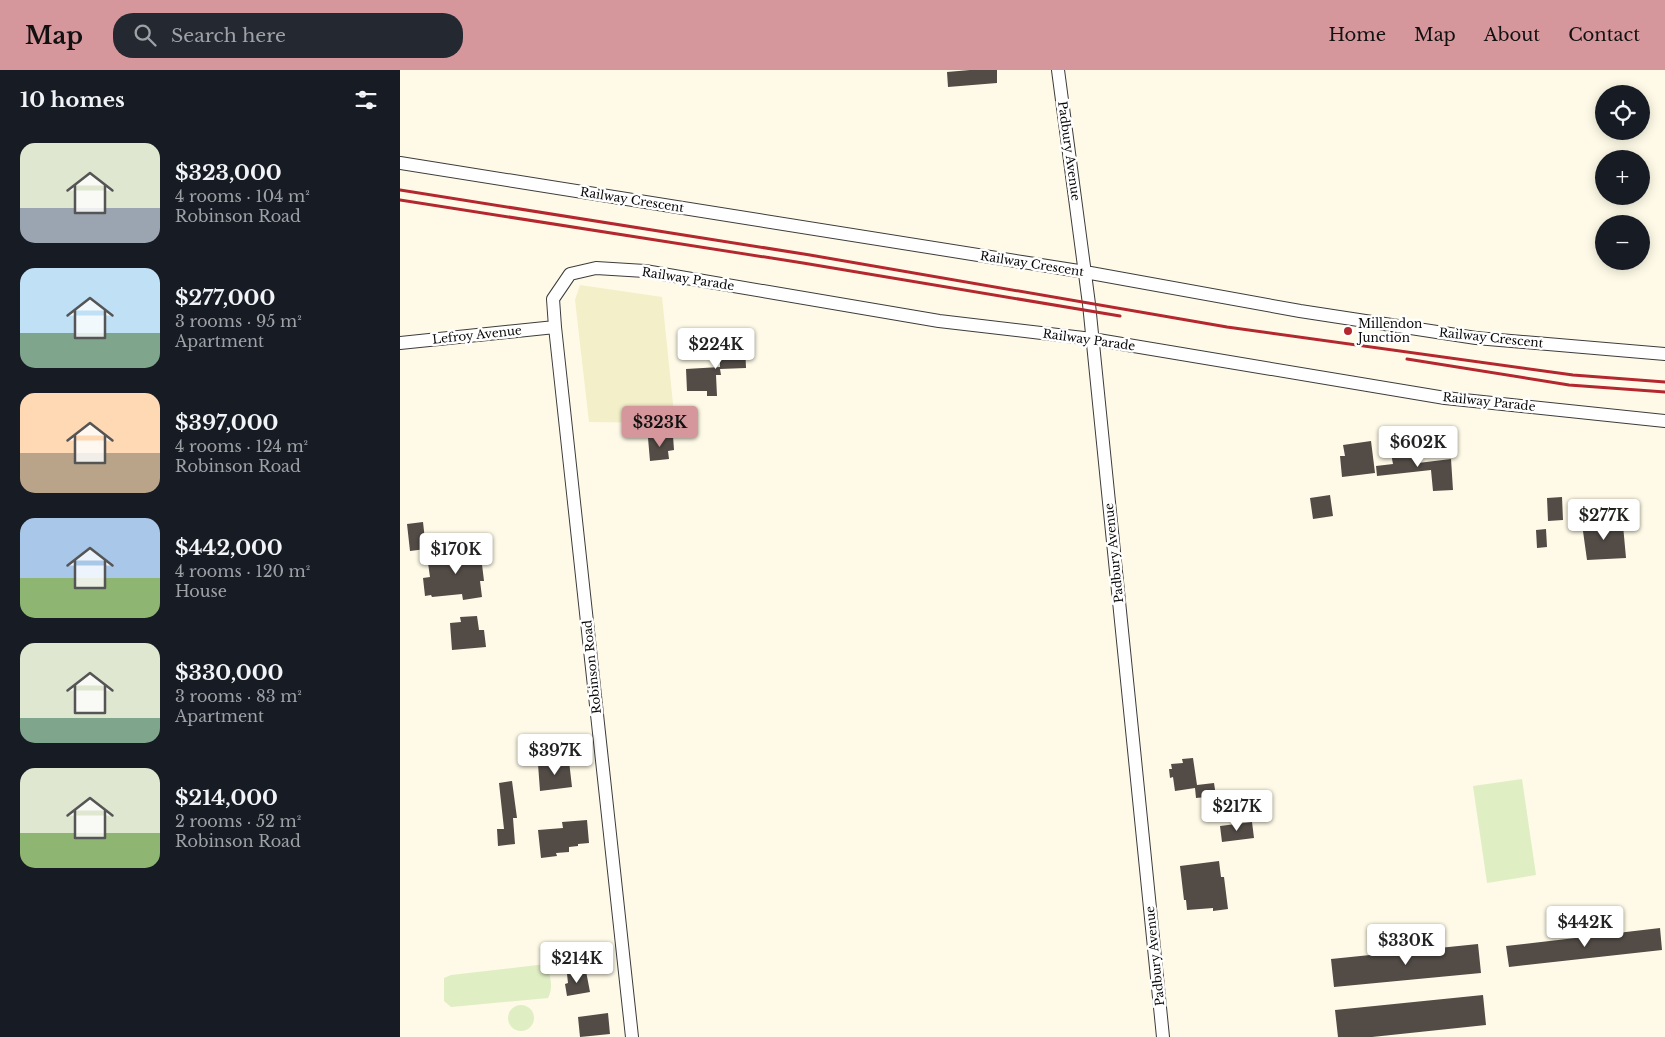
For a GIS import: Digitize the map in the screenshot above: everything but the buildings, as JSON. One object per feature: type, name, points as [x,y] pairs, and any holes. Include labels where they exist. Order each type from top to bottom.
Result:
[{"type":"street","name":"Padbury Avenue","points":[[1058,70],[1085,272],[1163,1037]]},
{"type":"street","name":"Railway Crescent","points":[[400,163],[1085,272],[1300,311],[1476,338],[1665,354]]},
{"type":"street","name":"Railway Parade","points":[[554,327],[553,299],[570,274],[596,268],[646,271],[939,321],[1092,339],[1445,398],[1665,422]]},
{"type":"street","name":"Lefroy Avenue","points":[[400,343],[554,327]]},
{"type":"street","name":"Robinson Road","points":[[554,327],[632,1037]]},
{"type":"shaded area","points":[[580,285],[662,297],[675,423],[589,422],[575,300]]},
{"type":"green space","points":[[1522,779],[1536,875],[1487,883],[1473,786]]},
{"type":"green space","points":[[546,964],[551,985],[548,998],[451,1007],[444,1001],[444,978],[451,975]]},
{"type":"green space","points":[[521,1005],[530,1009],[534,1018],[530,1027],[521,1031],[512,1027],[508,1018],[512,1009]]},
{"type":"railway","points":[[400,190],[810,255],[1227,327],[1573,375],[1665,382]]},
{"type":"railway","points":[[400,200],[803,263],[1120,316]]},
{"type":"railway","points":[[1407,359],[1569,385],[1665,392]]},
{"type":"place","name":"Millendon Junction","points":[[1348,331]]}]
